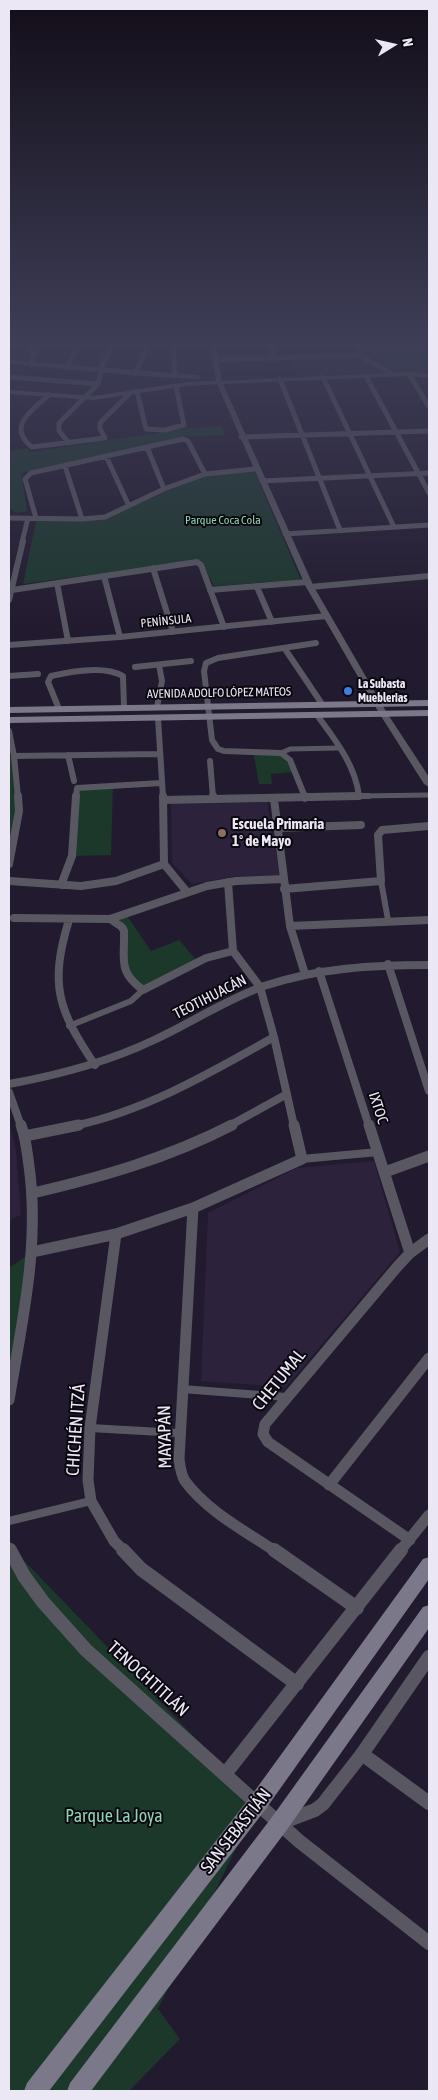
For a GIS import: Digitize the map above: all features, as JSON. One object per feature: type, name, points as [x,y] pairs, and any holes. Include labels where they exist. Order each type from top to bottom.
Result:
[{"type":"main road","name":"AVENIDA ADOLFO LÓPEZ MATEOS","points":[[9,710],[429,703]]},
{"type":"main road","name":"AVENIDA ADOLFO LÓPEZ MATEOS","points":[[9,720],[429,713]]},
{"type":"main road","name":"SAN SEBASTIÁN","points":[[35,2091],[258,1803],[429,1565]]},
{"type":"main road","name":"SAN SEBASTIÁN","points":[[78,2091],[279,1824],[429,1613]]},
{"type":"street","points":[[26,442],[28,445],[36,447],[76,442]]},
{"type":"street","points":[[36,518],[25,479],[31,473],[168,442]]},
{"type":"street","points":[[189,442],[205,474]]},
{"type":"street","points":[[243,442],[309,585],[383,713],[429,784]]},
{"type":"street","points":[[306,442],[340,530]]},
{"type":"street","points":[[354,442],[394,527]]},
{"type":"street","points":[[402,442],[429,493]]},
{"type":"street","points":[[147,447],[164,489]]},
{"type":"street","points":[[106,456],[129,506]]},
{"type":"street","points":[[65,466],[82,519]]},
{"type":"street","points":[[9,518],[82,519],[105,517],[164,489],[205,474],[255,469]]},
{"type":"street","points":[[262,481],[429,473]]},
{"type":"street","points":[[9,511],[21,518]]},
{"type":"street","points":[[9,600],[28,518]]},
{"type":"street","points":[[285,534],[429,526]]},
{"type":"street","points":[[12,590],[197,562],[201,565],[224,627]]},
{"type":"street","points":[[153,568],[173,632]]},
{"type":"street","points":[[104,576],[120,637]]},
{"type":"street","points":[[210,590],[429,576]]},
{"type":"street","points":[[57,583],[68,641]]},
{"type":"street","points":[[256,587],[272,622]]},
{"type":"street","name":"PENÍNSULA","points":[[9,645],[120,637],[326,616]]},
{"type":"street","points":[[316,643],[218,658],[206,663],[204,671],[212,740],[218,749],[224,751],[281,753],[290,749],[339,748]]},
{"type":"street","points":[[285,649],[322,704]]},
{"type":"street","points":[[135,667],[191,661]]},
{"type":"street","points":[[157,707],[162,681],[159,665]]},
{"type":"street","points":[[59,709],[48,682],[51,676],[73,672],[110,671],[120,673],[124,681],[124,707]]},
{"type":"street","points":[[9,676],[38,674]]},
{"type":"street","points":[[317,715],[356,777],[359,796]]},
{"type":"street","points":[[158,718],[158,754],[163,800],[164,864],[187,892]]},
{"type":"street","points":[[9,731],[14,756],[18,811],[9,864]]},
{"type":"street","points":[[281,753],[290,760],[305,798]]},
{"type":"street","points":[[14,756],[158,754]]},
{"type":"street","points":[[61,885],[72,856],[76,814],[76,785],[68,755]]},
{"type":"street","points":[[210,760],[213,799]]},
{"type":"street","points":[[76,785],[161,783]]},
{"type":"street","points":[[163,800],[429,795]]},
{"type":"street","points":[[274,798],[290,926],[305,974]]},
{"type":"street","points":[[278,828],[362,825]]},
{"type":"street","points":[[388,920],[381,881],[378,835],[382,830],[429,826]]},
{"type":"street","points":[[9,881],[75,887],[106,883],[164,864]]},
{"type":"street","points":[[14,918],[110,919],[187,892],[228,882],[283,879]]},
{"type":"street","points":[[284,889],[381,881]]},
{"type":"street","points":[[228,882],[233,951],[260,987],[274,1037],[302,1159]]},
{"type":"street","points":[[110,919],[118,923],[124,931],[123,966],[126,976],[129,981],[143,990]]},
{"type":"street","points":[[69,920],[59,947],[56,974],[63,1009],[69,1026],[95,1066]]},
{"type":"street","points":[[290,926],[388,920],[429,920]]},
{"type":"street","points":[[69,1026],[131,1001],[143,990],[206,958],[233,951]]},
{"type":"street","points":[[388,964],[429,1091]]},
{"type":"street","name":"TEOTIHUACÁN","points":[[9,1084],[66,1074],[95,1066],[155,1040],[260,987],[305,974],[362,965],[429,965]]},
{"type":"street","name":"IXTOC","points":[[319,971],[410,1254]]},
{"type":"street","points":[[25,1136],[87,1123],[140,1105],[196,1080],[274,1037]]},
{"type":"street","points":[[9,1092],[25,1136],[33,1193],[32,1252],[9,1400]]},
{"type":"street","points":[[33,1193],[109,1174],[171,1154],[241,1121],[287,1094]]},
{"type":"street","points":[[32,1252],[116,1234],[193,1208],[302,1159],[378,1152]]},
{"type":"street","points":[[385,1172],[429,1156]]},
{"type":"street","name":"MAYAPÁN","points":[[193,1208],[179,1432],[181,1473],[198,1497],[357,1608]]},
{"type":"street","name":"CHICHÉN ITZÁ","points":[[116,1234],[90,1428],[88,1460],[92,1501],[103,1524],[114,1540],[141,1569],[297,1684]]},
{"type":"street","name":"CHETUMAL","points":[[410,1540],[268,1442],[262,1430],[286,1397],[410,1254],[429,1239]]},
{"type":"street","points":[[329,1484],[429,1358]]},
{"type":"street","points":[[182,1389],[286,1397]]},
{"type":"street","points":[[90,1428],[179,1432]]},
{"type":"street","points":[[9,1521],[92,1501]]},
{"type":"street","points":[[226,1773],[429,1515]]},
{"type":"street","name":"TENOCHTITLÁN","points":[[9,1548],[29,1584],[62,1626],[101,1664],[226,1773],[279,1824]]},
{"type":"street","name":"SAN SEBASTIÁN","points":[[279,1824],[315,1810],[323,1804],[425,1671],[429,1657]]},
{"type":"street","points":[[362,1754],[429,1803]]},
{"type":"street","points":[[279,1824],[429,1942]]},
{"type":"shaded area","name":"Escuela Primaria 1° de Mayo","points":[[267,801],[280,875],[231,877],[192,884],[172,863],[171,802]]},
{"type":"shaded area","points":[[9,1121],[16,1150],[21,1215],[9,1220]]},
{"type":"shaded area","points":[[374,1161],[400,1252],[286,1387],[201,1381],[208,1213],[297,1168]]},
{"type":"green space","points":[[97,442],[159,442],[21,473],[27,511],[17,513],[9,508],[9,451],[27,448],[31,452]]},
{"type":"green space","name":"Parque Coca Cola","points":[[254,470],[301,580],[214,586],[201,560],[23,584],[36,521],[104,518],[205,475]]},
{"type":"green space","points":[[253,751],[281,753],[295,772],[271,774],[272,784],[259,784]]},
{"type":"green space","points":[[9,756],[14,756],[18,799],[9,864]]},
{"type":"green space","points":[[113,785],[111,855],[72,856],[76,791]]},
{"type":"green space","points":[[126,914],[151,951],[179,940],[198,962],[143,990],[129,981],[124,937],[111,919]]},
{"type":"green space","points":[[32,1252],[9,1398],[9,1268]]},
{"type":"green space","name":"Parque La Joya","points":[[9,1545],[258,1803],[158,2009],[180,2039],[129,2091],[9,2091]]},
{"type":"place","name":"La Subasta Mueblerias","points":[[348,691]]},
{"type":"place","name":"Escuela Primaria 1° de Mayo","points":[[222,833]]}]
